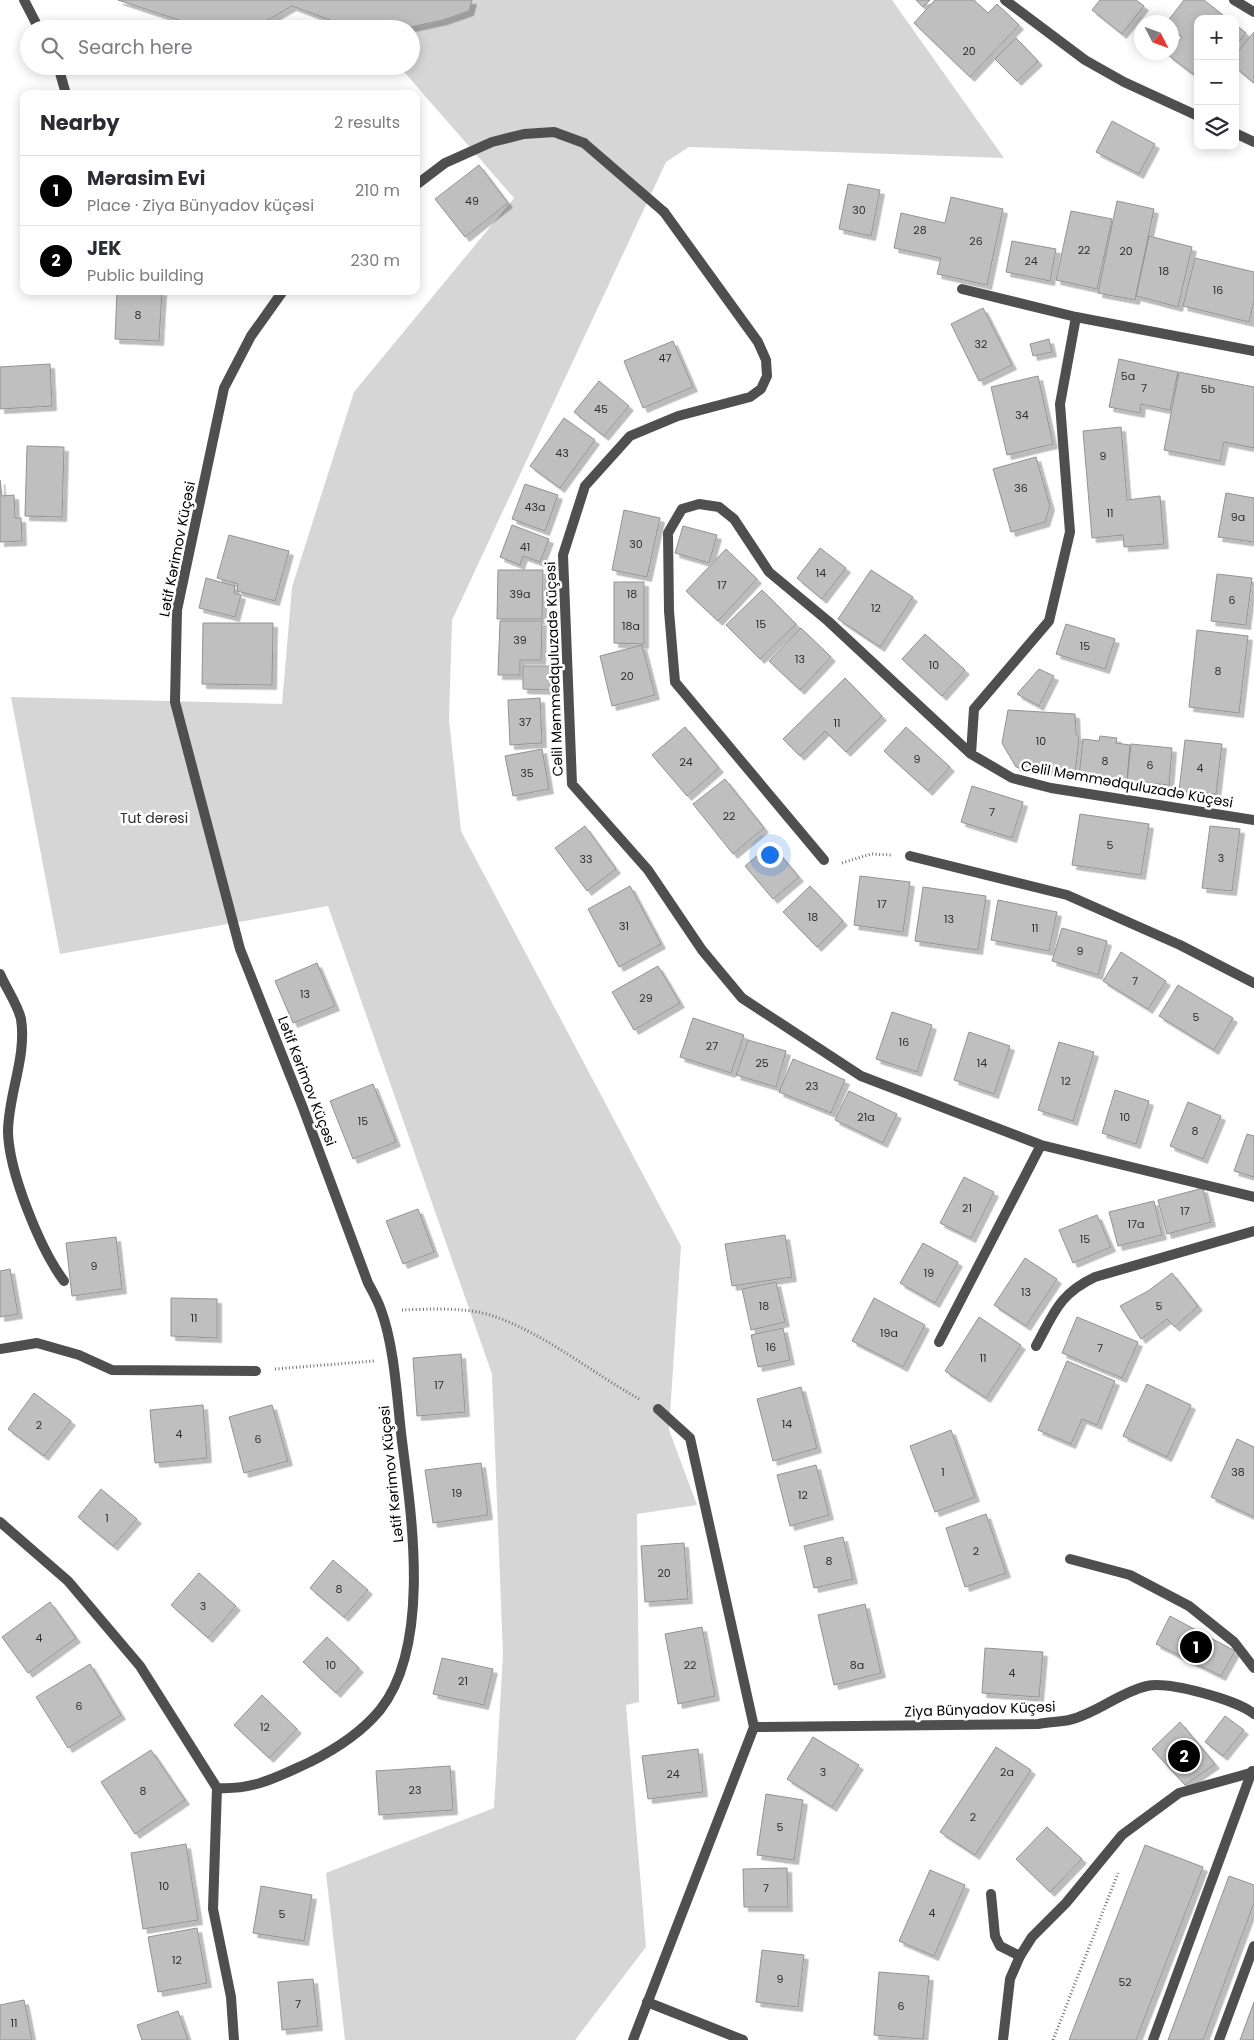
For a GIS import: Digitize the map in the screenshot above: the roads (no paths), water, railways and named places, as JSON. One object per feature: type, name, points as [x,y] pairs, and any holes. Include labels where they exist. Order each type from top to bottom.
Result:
[{"type":"street","points":[[24,0],[34,20]]},
{"type":"street","points":[[1005,0],[1085,60],[1124,82],[1194,114]]},
{"type":"street","points":[[1234,0],[1254,12]]},
{"type":"street","points":[[61,75],[65,90]]},
{"type":"street","name":"Cəlil Məmmədquluzadə Küçəsi","points":[[420,182],[445,164],[492,142],[524,134],[554,132],[584,144],[664,212],[758,342],[766,360],[767,376],[762,389],[750,397],[678,416],[630,436],[585,486],[563,555],[572,784],[648,870],[702,950],[742,998],[861,1076],[1041,1145],[1254,1196]]},
{"type":"street","points":[[1239,135],[1254,142]]},
{"type":"street","points":[[962,289],[1076,317],[1254,351]]},
{"type":"street","name":"Lətif Kərimov Küçəsi","points":[[217,1788],[237,1789],[263,1784],[333,1750],[360,1730],[380,1710],[397,1681],[413,1615],[412,1520],[392,1359],[382,1311],[368,1283],[303,1108],[240,949],[175,702],[177,610],[224,388],[251,336],[280,295]]},
{"type":"street","points":[[971,754],[974,709],[1049,621],[1070,532],[1060,404],[1076,317]]},
{"type":"street","name":"Cəlil Məmmədquluzadə Küçəsi","points":[[824,860],[675,682],[670,611],[668,533],[682,509],[698,504],[719,507],[734,519],[769,572],[828,621],[971,754],[1012,778],[1051,788],[1254,820]]},
{"type":"street","points":[[910,856],[1068,895],[1180,945],[1254,983]]},
{"type":"street","points":[[0,974],[21,1018],[21,1048],[8,1132],[11,1157],[52,1264],[64,1281]]},
{"type":"street","points":[[939,1342],[1041,1145]]},
{"type":"street","points":[[1036,1346],[1060,1301],[1078,1285],[1095,1277],[1254,1231]]},
{"type":"street","points":[[0,1349],[37,1343],[79,1355],[112,1370],[256,1371]]},
{"type":"street","points":[[633,2040],[754,1727],[690,1438],[658,1409]]},
{"type":"street","points":[[0,1522],[68,1581],[140,1666],[217,1788],[213,1909],[231,1997],[234,2040]]},
{"type":"street","points":[[1070,1559],[1130,1575],[1189,1606],[1234,1642],[1254,1668]]},
{"type":"street","name":"Ziya Bünyadov Küçəsi","points":[[754,1727],[1038,1724],[1070,1720],[1148,1686],[1182,1689],[1212,1695],[1248,1709],[1254,1714]]},
{"type":"street","points":[[1003,2040],[1010,1979],[1020,1956],[1032,1937],[1066,1903],[1122,1835],[1179,1793],[1253,1771]]},
{"type":"street","points":[[1153,2040],[1253,1771]]},
{"type":"street","points":[[991,1894],[994,1936],[1000,1946],[1020,1956]]},
{"type":"street","points":[[1219,2040],[1254,1946]]},
{"type":"street","points":[[647,2002],[742,2040]]},
{"type":"place","name":"Mərasim Evi","points":[[1196,1647]]},
{"type":"place","name":"JEK","points":[[1184,1756]]},
{"type":"park label","name":"Tut dərəsi","points":[[154,818]]}]
